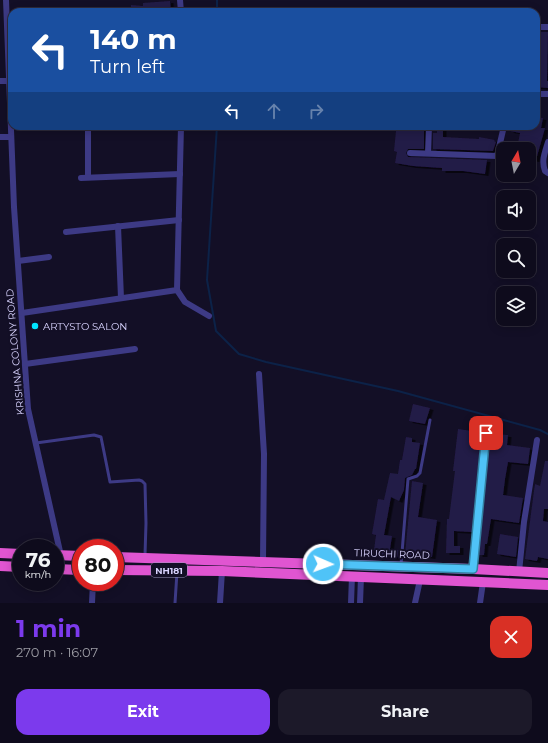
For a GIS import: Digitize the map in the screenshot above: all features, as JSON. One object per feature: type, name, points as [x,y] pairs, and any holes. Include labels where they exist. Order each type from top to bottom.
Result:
[{"type":"highway","points":[[0,553],[12,554]]},
{"type":"highway","name":"TIRUCHI ROAD","points":[[124,557],[473,569],[548,573]]},
{"type":"highway","points":[[0,566],[12,567]]},
{"type":"highway","name":"NH181","points":[[124,570],[222,571],[548,585]]},
{"type":"street","name":"KRISHNA COLONY ROAD","points":[[6,0],[8,54]]},
{"type":"street","name":"KRISHNA COLONY ROAD","points":[[11,130],[14,207],[28,409],[55,539]]},
{"type":"street","points":[[88,130],[84,178],[180,174]]},
{"type":"street","points":[[181,130],[177,290],[185,302],[209,316]]},
{"type":"street","points":[[428,153],[429,130]]},
{"type":"street","points":[[410,153],[497,156],[503,130]]},
{"type":"street","points":[[0,137],[11,137]]},
{"type":"street","points":[[548,142],[543,166],[545,171],[548,173]]},
{"type":"street","points":[[66,232],[179,220]]},
{"type":"street","points":[[118,226],[121,298]]},
{"type":"street","points":[[18,261],[49,257]]},
{"type":"street","points":[[22,313],[177,290]]},
{"type":"street","points":[[25,364],[135,349]]},
{"type":"street","points":[[260,374],[264,454],[263,562]]},
{"type":"street","points":[[473,569],[486,433]]},
{"type":"street","points":[[519,572],[524,522],[537,440]]},
{"type":"street","points":[[220,603],[222,571]]},
{"type":"street","points":[[351,603],[356,576]]},
{"type":"street","points":[[356,576],[360,603]]},
{"type":"street","points":[[415,603],[420,580]]},
{"type":"street","points":[[480,603],[483,582]]},
{"type":"street","points":[[92,603],[93,591]]},
{"type":"lane","points":[[400,567],[408,479],[417,476],[420,473],[430,420]]},
{"type":"lane","points":[[36,443],[94,434],[101,437],[110,482],[142,480],[145,484],[145,558]]},
{"type":"lane","points":[[175,603],[177,571]]},
{"type":"building","points":[[170,1],[171,8],[131,8],[131,5],[143,6],[143,3]]},
{"type":"building","points":[[540,32],[548,32],[548,88],[540,87]]},
{"type":"building","points":[[540,118],[543,118],[541,128],[545,128],[536,160],[536,142],[518,142],[520,133],[510,131],[540,130]]},
{"type":"building","points":[[424,130],[424,149],[408,149],[406,153],[408,157],[487,160],[485,174],[463,171],[442,171],[442,168],[395,163],[397,152],[394,151],[396,131]]},
{"type":"building","points":[[437,130],[443,130],[443,137],[479,139],[479,137],[495,140],[494,141],[496,142],[493,151],[433,149],[433,133],[437,133]]},
{"type":"building","points":[[413,404],[430,408],[425,424],[409,421]]},
{"type":"building","points":[[458,429],[479,432],[478,444],[480,444],[472,532],[454,531],[454,546],[460,546],[460,553],[446,553],[447,519],[449,519],[455,471],[453,471]]},
{"type":"building","points":[[494,434],[508,435],[507,445],[530,448],[528,464],[508,462],[505,479],[503,495],[523,498],[519,523],[491,519],[484,555],[479,555],[489,445],[492,446]]},
{"type":"building","points":[[406,437],[412,438],[412,442],[420,443],[416,469],[412,475],[405,478],[404,490],[399,501],[391,497],[384,535],[392,536],[390,549],[399,550],[397,558],[382,556],[382,551],[374,550],[376,535],[372,534],[378,499],[384,500],[390,473],[398,474]]},
{"type":"building","points":[[545,461],[548,461],[548,509],[544,509],[543,521],[548,522],[548,559],[538,557],[537,561],[525,559],[535,484],[540,486]]},
{"type":"building","points":[[412,481],[423,483],[418,517],[437,520],[432,557],[405,555]]},
{"type":"building","points":[[500,534],[518,537],[516,557],[497,554]]},
{"type":"waterway","points":[[217,0],[217,8]]},
{"type":"waterway","points":[[217,130],[207,280],[216,331],[239,354],[266,362],[398,391],[540,430],[548,434]]},
{"type":"place","name":"ARTYSTO SALON","points":[[35,326]]},
{"type":"route","points":[[323,564],[473,569],[486,433]]}]
